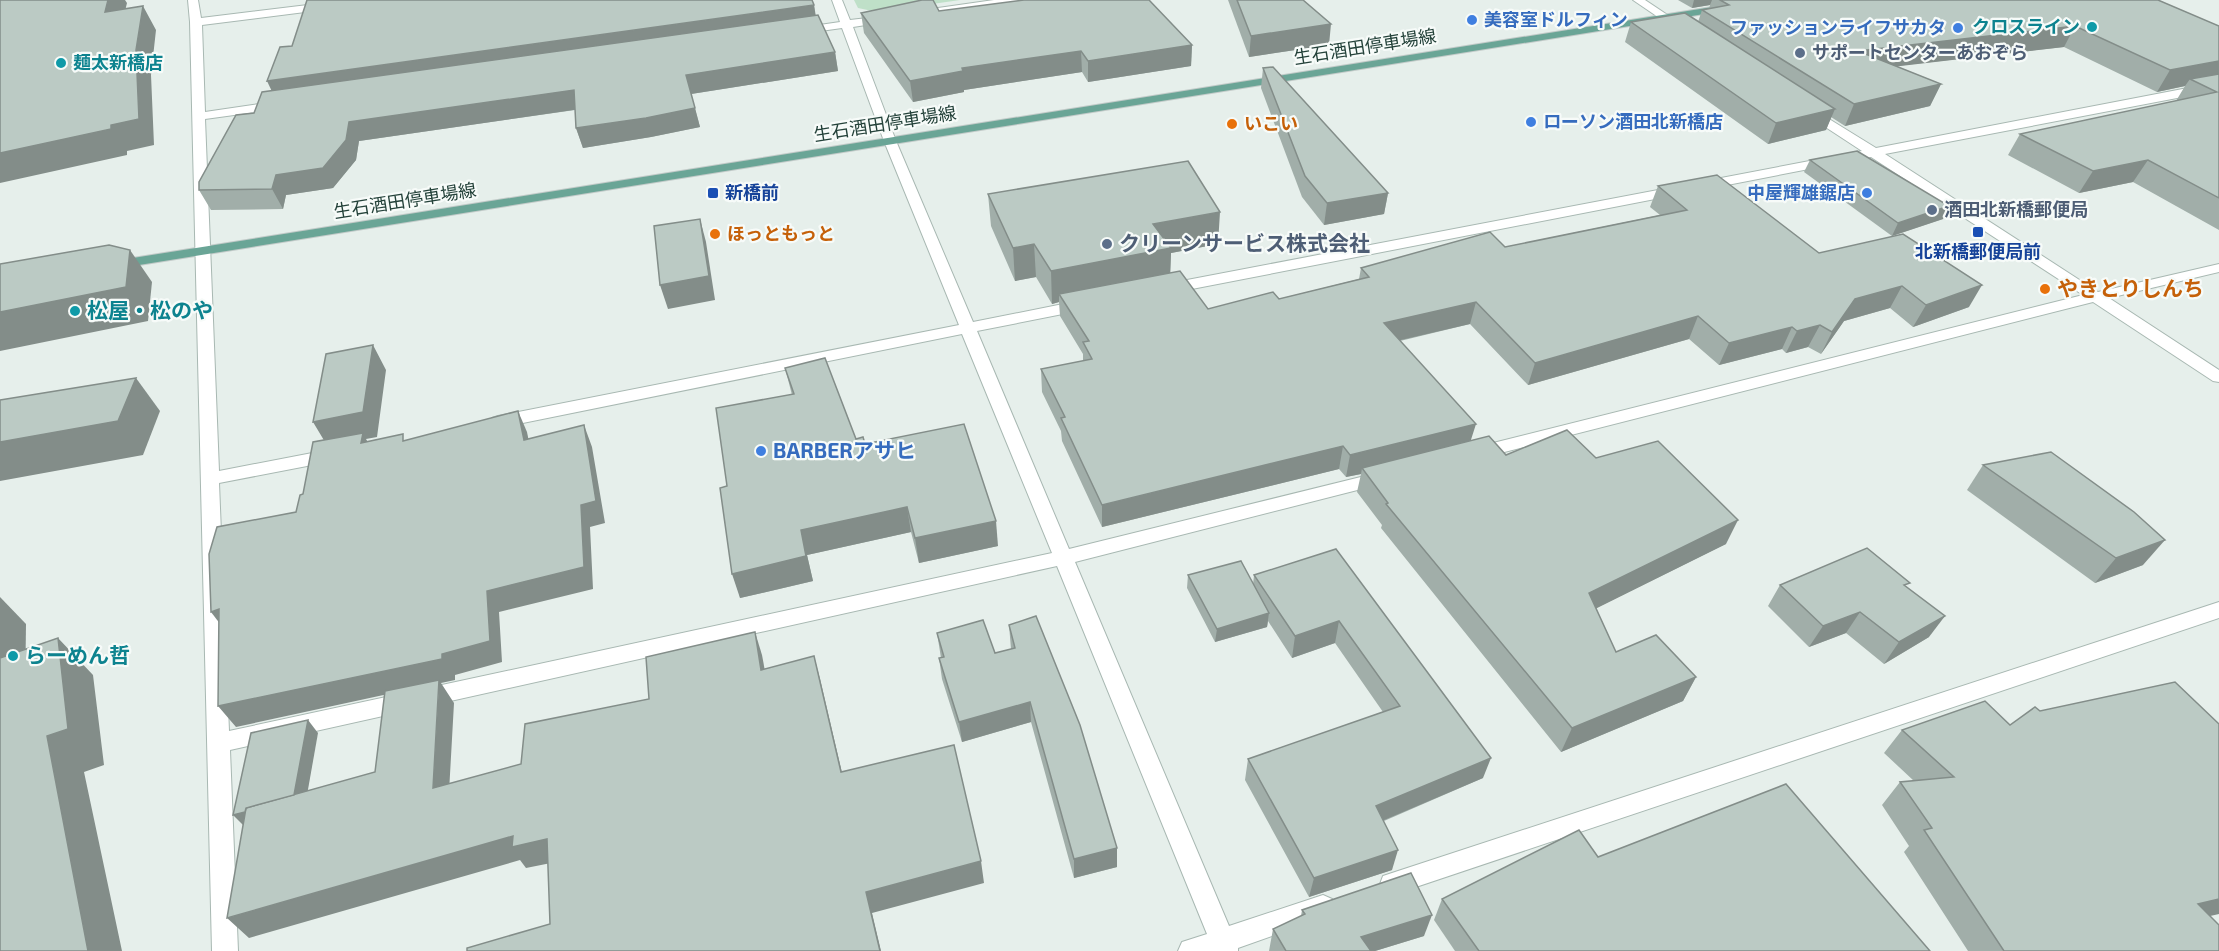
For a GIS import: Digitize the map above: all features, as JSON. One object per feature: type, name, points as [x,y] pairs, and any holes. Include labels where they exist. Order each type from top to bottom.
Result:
[{"type":"main road","name":"生石酒田停車場線","points":[[102,267],[1742,5]]},
{"type":"street","points":[[193,0],[200,116],[225,951]]},
{"type":"street","points":[[196,22],[376,0]]},
{"type":"street","points":[[837,0],[890,141],[1224,946]]},
{"type":"street","points":[[787,33],[1017,0]]},
{"type":"street","points":[[1638,0],[1695,37]]},
{"type":"street","points":[[1156,291],[2219,86]]},
{"type":"street","points":[[200,116],[294,102]]},
{"type":"street","points":[[1795,102],[2219,377]]},
{"type":"street","points":[[1458,458],[2095,297],[2219,268]]},
{"type":"street","points":[[478,426],[1097,303]]},
{"type":"street","points":[[210,479],[350,451]]},
{"type":"street","points":[[218,743],[1063,558],[1400,473]]},
{"type":"street","points":[[1369,891],[2219,610]]},
{"type":"street","points":[[1191,951],[1224,946],[1346,899]]},
{"type":"green space","points":[[854,0],[960,0],[877,12],[858,8]]},
{"type":"building","points":[[0,0],[108,0],[105,12],[143,6],[136,50],[139,119],[111,125],[111,129],[0,153]]},
{"type":"building","points":[[307,0],[812,0],[814,5],[267,81],[280,47],[292,46]]},
{"type":"building","points":[[922,0],[933,0],[939,11],[1024,0],[1149,0],[1192,45],[1088,61],[1081,51],[962,68],[963,71],[910,81],[861,13]]},
{"type":"building","points":[[1237,0],[1303,0],[1331,24],[1251,36]]},
{"type":"building","points":[[1720,0],[2158,0],[2219,26],[2219,61],[2170,70],[2075,26],[1858,51],[1941,84],[1854,104],[1702,10],[1729,5]]},
{"type":"building","points":[[1685,13],[1835,109],[1776,123],[1631,22]]},
{"type":"building","points":[[818,15],[835,52],[686,75],[695,108],[576,128],[574,90],[349,122],[346,140],[323,168],[276,175],[272,189],[199,190],[199,182],[236,115],[254,113],[262,92]]},
{"type":"building","points":[[1273,67],[1388,193],[1327,203],[1305,176],[1263,68]]},
{"type":"building","points":[[2219,74],[2219,198],[2148,160],[2093,171],[2020,134],[2217,92],[2190,79]]},
{"type":"building","points":[[1857,151],[1949,206],[1898,223],[1810,160]]},
{"type":"building","points":[[1188,161],[1220,212],[1153,224],[1171,248],[1051,271],[1034,244],[1013,248],[988,194]]},
{"type":"building","points":[[1717,175],[1819,253],[1903,234],[1982,285],[1926,305],[1902,286],[1855,299],[1832,332],[1820,325],[1797,331],[1792,327],[1729,343],[1698,316],[1535,363],[1476,302],[1384,323],[1476,424],[1350,455],[1343,446],[1102,505],[1061,418],[1065,417],[1041,369],[1092,359],[1083,342],[1089,341],[1059,294],[1180,271],[1208,309],[1273,292],[1279,299],[1369,277],[1361,268],[1490,232],[1505,247],[1687,210],[1658,186]]},
{"type":"building","points":[[700,219],[709,276],[660,285],[654,226]]},
{"type":"building","points":[[109,245],[130,250],[126,287],[0,312],[0,264]]},
{"type":"building","points":[[373,345],[363,412],[313,422],[326,354]]},
{"type":"building","points":[[825,358],[856,439],[863,437],[865,444],[964,424],[996,521],[915,538],[907,507],[801,530],[806,556],[732,574],[720,488],[727,486],[716,408],[794,394],[785,368]]},
{"type":"building","points":[[136,378],[118,421],[0,442],[0,400]]},
{"type":"building","points":[[518,411],[524,440],[584,425],[596,501],[581,505],[584,567],[487,591],[490,641],[442,654],[442,659],[218,706],[219,609],[211,612],[209,554],[217,527],[296,512],[300,495],[303,494],[313,442],[363,433],[361,443],[403,434],[403,441]]},
{"type":"building","points":[[1567,430],[1596,458],[1658,441],[1738,520],[1589,593],[1616,652],[1656,635],[1696,677],[1572,728],[1386,504],[1388,503],[1362,468],[1489,436],[1506,455]]},
{"type":"building","points":[[2051,452],[2134,512],[2165,540],[2116,558],[1983,465]]},
{"type":"building","points":[[1867,548],[1910,583],[1904,585],[1945,616],[1899,642],[1860,612],[1823,626],[1780,585]]},
{"type":"building","points":[[1336,549],[1491,758],[1376,806],[1398,850],[1314,878],[1248,759],[1400,706],[1339,621],[1295,636],[1254,575]]},
{"type":"building","points":[[1241,561],[1269,613],[1217,629],[1188,575]]},
{"type":"building","points":[[1036,616],[1080,725],[1117,848],[1074,859],[1030,702],[959,722],[939,658],[944,657],[937,633],[983,620],[995,653],[1015,648],[1009,625]]},
{"type":"building","points":[[755,632],[761,670],[814,656],[841,772],[954,745],[981,861],[866,892],[880,951],[467,951],[467,948],[550,924],[547,839],[512,847],[513,836],[227,918],[246,808],[375,772],[385,691],[439,680],[433,788],[521,764],[525,724],[649,699],[646,657]]},
{"type":"building","points":[[58,638],[68,729],[47,736],[88,951],[0,951],[0,658]]},
{"type":"building","points":[[2175,682],[2219,724],[2219,899],[2198,904],[2219,925],[2219,951],[2004,951],[1924,830],[1932,828],[1900,782],[1954,777],[1902,730],[1985,701],[2010,725],[2035,707],[2040,711]]},
{"type":"building","points":[[308,720],[294,795],[246,808],[245,812],[233,815],[251,733]]},
{"type":"building","points":[[1786,784],[1930,951],[1479,951],[1442,899],[1579,830],[1598,857]]},
{"type":"building","points":[[1411,873],[1432,915],[1361,937],[1371,951],[1286,951],[1273,929],[1305,914],[1302,910]]},
{"type":"place","name":"美容室ドルフィン","points":[[1472,20]]},
{"type":"place","name":"クロスライン","points":[[2092,27]]},
{"type":"place","name":"ファッションライフサカタ","points":[[1958,28]]},
{"type":"place","name":"サポートセンターあおぞら","points":[[1800,53]]},
{"type":"place","name":"麺太新橋店","points":[[61,63]]},
{"type":"place","name":"ローソン酒田北新橋店","points":[[1531,122]]},
{"type":"place","name":"いこい","points":[[1232,124]]},
{"type":"place","name":"新橋前","points":[[713,193]]},
{"type":"place","name":"中屋輝雄鋸店","points":[[1867,193]]},
{"type":"place","name":"酒田北新橋郵便局","points":[[1932,210]]},
{"type":"place","name":"北新橋郵便局前","points":[[1978,232]]},
{"type":"place","name":"ほっともっと","points":[[715,234]]},
{"type":"place","name":"クリーンサービス株式会社","points":[[1107,244]]},
{"type":"place","name":"やきとりしんち","points":[[2045,289]]},
{"type":"place","name":"松屋・松のや","points":[[75,311]]},
{"type":"place","name":"BARBERアサヒ","points":[[761,451]]},
{"type":"place","name":"らーめん哲","points":[[13,656]]}]
